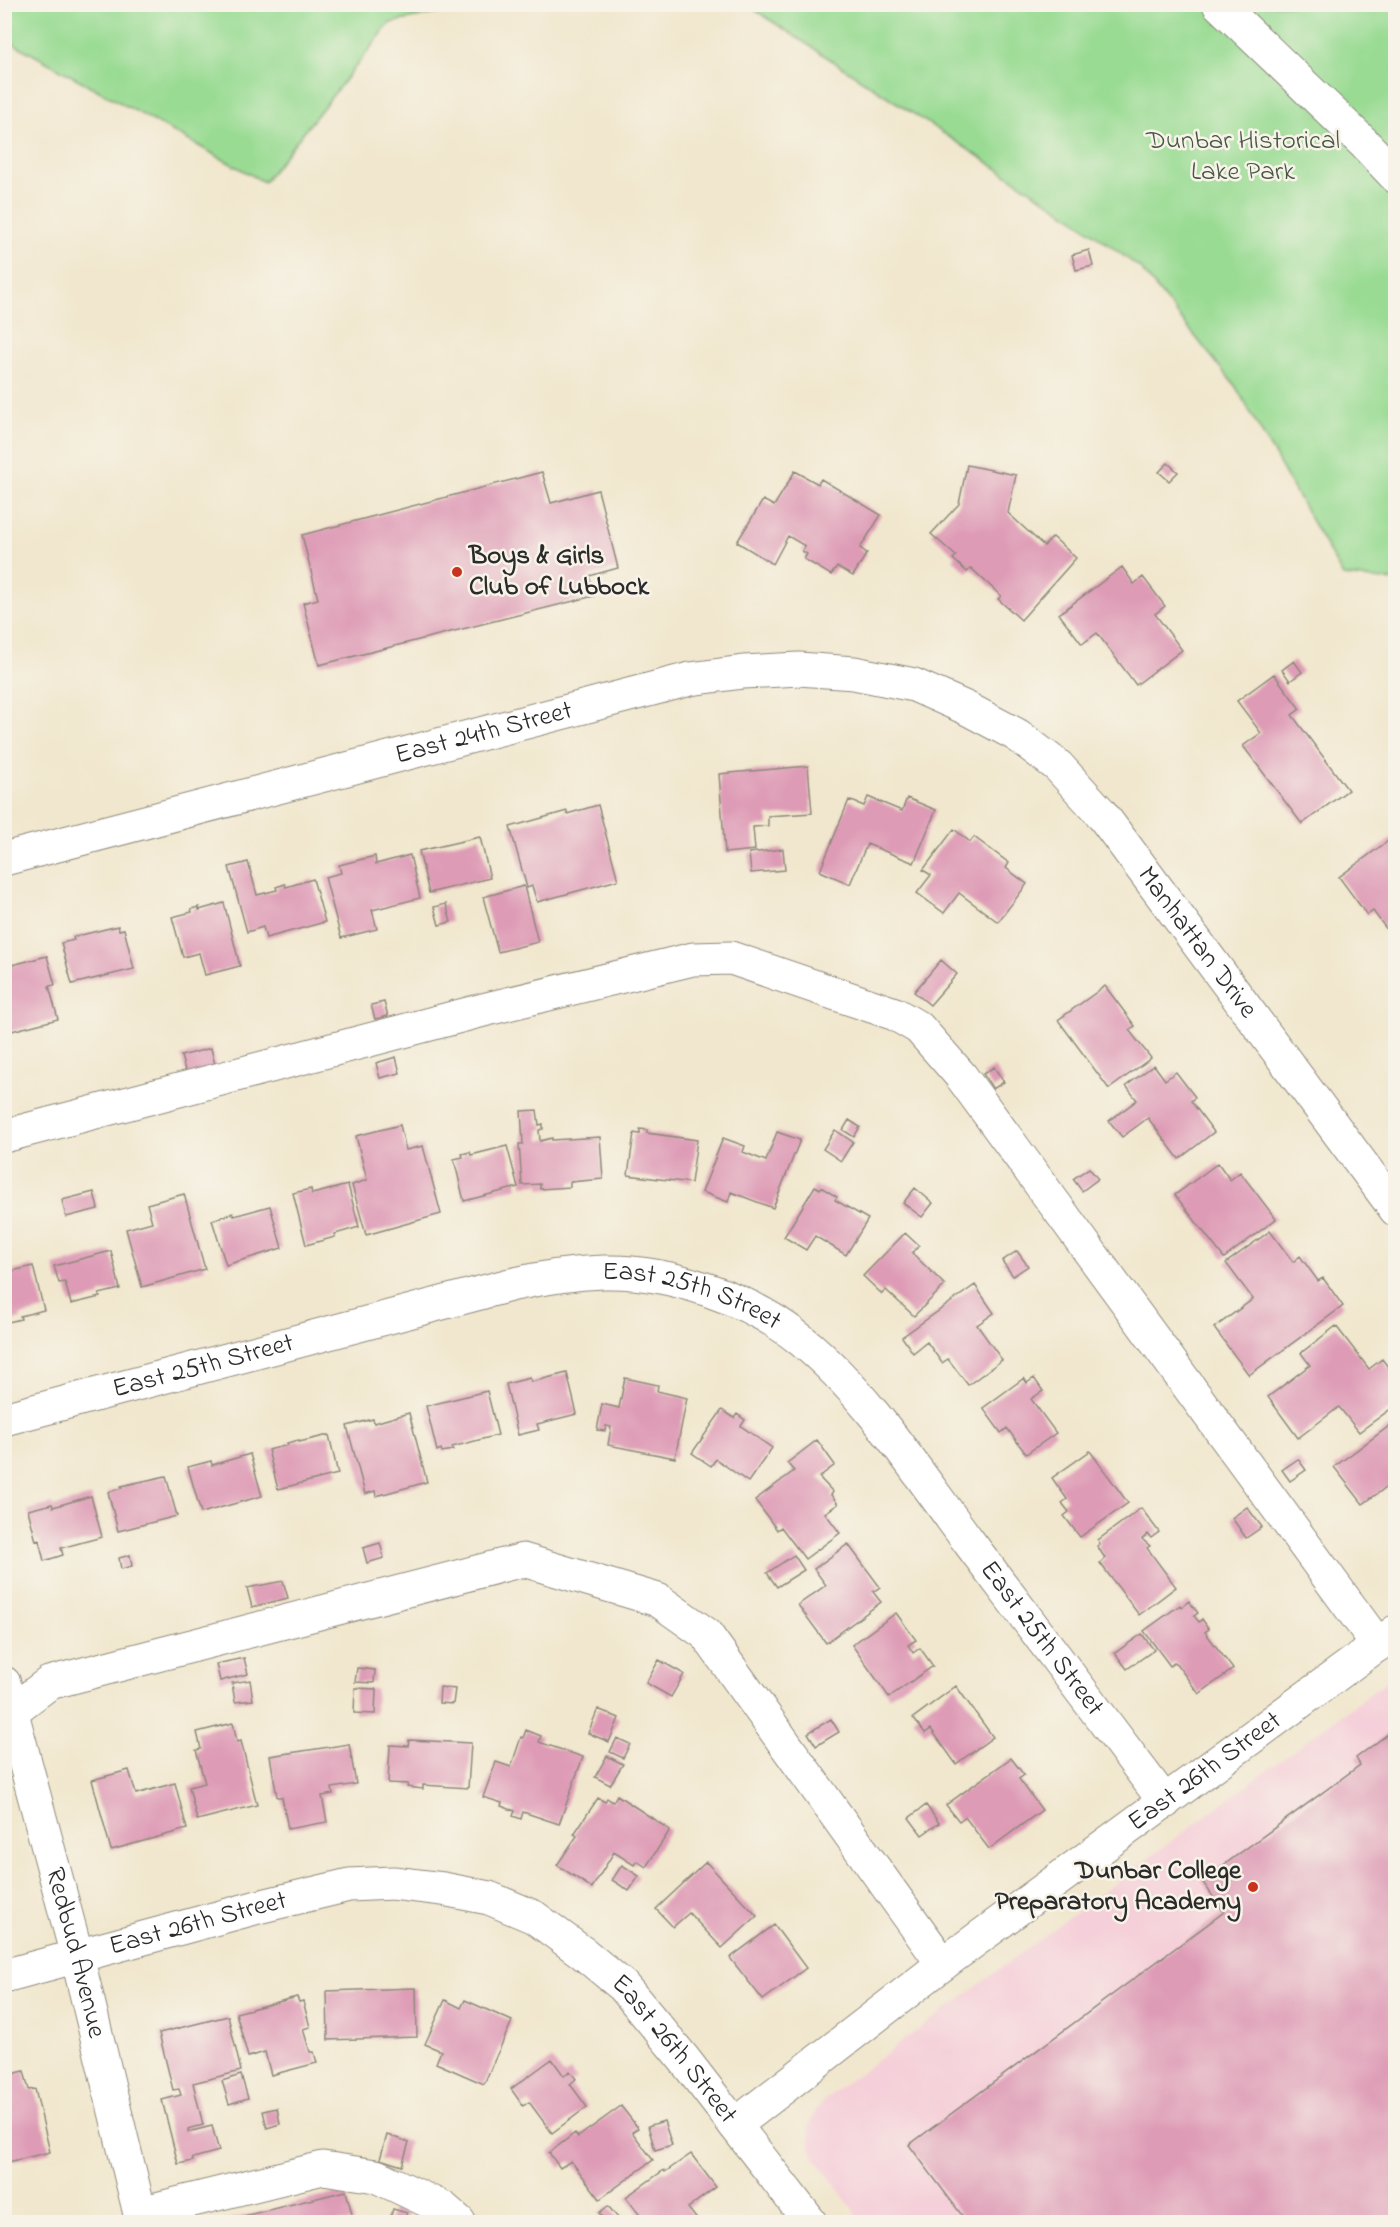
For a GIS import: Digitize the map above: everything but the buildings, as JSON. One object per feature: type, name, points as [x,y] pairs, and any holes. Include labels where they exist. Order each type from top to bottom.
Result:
[{"type":"street","points":[[1219,4],[1364,143],[1395,177]]},
{"type":"street","name":"East 24th Street","points":[[4,859],[690,679],[743,672],[799,669],[854,673],[914,685],[966,708]]},
{"type":"street","name":"Manhattan Drive","points":[[966,708],[1017,735],[1058,766],[1100,812],[1395,1210]]},
{"type":"street","points":[[4,1136],[487,1008],[693,959],[731,958],[895,1014],[919,1028],[961,1076],[1387,1638]]},
{"type":"street","name":"East 25th Street","points":[[4,1419],[550,1276],[606,1272],[654,1275],[703,1288],[756,1310],[801,1340],[868,1408],[1165,1802]]},
{"type":"street","points":[[7,1703],[49,1683],[523,1560],[658,1600],[706,1634],[944,1964]]},
{"type":"street","name":"East 26th Street","points":[[4,1976],[258,1907],[349,1886],[393,1883],[489,1898],[534,1917],[623,1986],[735,2125],[944,1964],[1387,1638]]},
{"type":"street","name":"Redbud Avenue","points":[[7,1703],[77,1956],[141,2218]]},
{"type":"street","points":[[735,2125],[810,2223]]},
{"type":"street","points":[[141,2218],[323,2168],[376,2176],[443,2208],[459,2223]]},
{"type":"shaded area","name":"Dunbar College Preparatory Academy","points":[[1395,1675],[1395,2222],[862,2222],[816,2159],[810,2146],[809,2126],[815,2112],[825,2099]]},
{"type":"green space","points":[[5,4],[478,5],[390,23],[264,182],[5,39]]},
{"type":"green space","name":"Dunbar Historical Lake Park","points":[[747,5],[1395,5],[1395,581],[1343,576],[1236,387],[1140,268],[1073,218]]},
{"type":"place","name":"Boys & Girls Club of Lubbock","points":[[457,572]]},
{"type":"place","name":"Dunbar College Preparatory Academy","points":[[1253,1887]]}]
